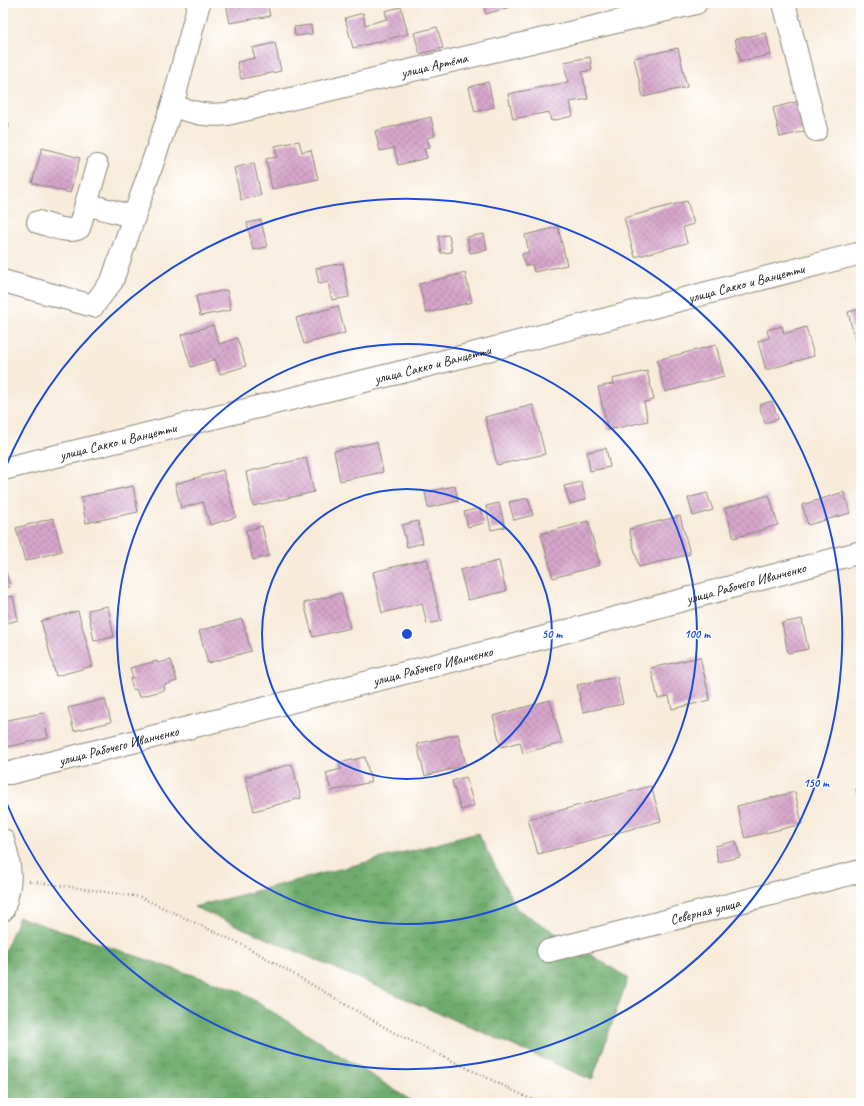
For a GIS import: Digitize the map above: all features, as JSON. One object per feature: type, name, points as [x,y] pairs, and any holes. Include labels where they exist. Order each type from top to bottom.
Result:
[{"type":"street","points":[[3,281],[93,306],[112,281],[172,106],[199,3]]},
{"type":"street","name":"улица Артёма","points":[[172,106],[212,116],[227,114],[696,3]]},
{"type":"street","points":[[784,3],[816,130]]},
{"type":"street","points":[[38,222],[74,230],[79,228],[97,166]]},
{"type":"street","points":[[86,204],[134,217]]},
{"type":"street","name":"улица Сакко и Ванцетти","points":[[3,469],[414,369],[861,253]]},
{"type":"street","name":"улица Рабочего Иванченко","points":[[3,773],[10,773],[526,642],[861,552]]},
{"type":"street","points":[[3,840],[10,862],[3,910]]},
{"type":"street","name":"Северная улица","points":[[548,951],[861,871]]},
{"type":"path","points":[[7,882],[140,897],[247,947],[393,1032],[539,1103]]},
{"type":"green space","points":[[478,833],[517,909],[628,978],[592,1080],[194,907]]},
{"type":"green space","points":[[19,917],[238,990],[415,1103],[3,1103],[3,955]]},
{"type":"building","points":[[226,3],[267,3],[270,16],[230,23]]},
{"type":"building","points":[[483,3],[524,3],[486,14]]},
{"type":"building","points":[[401,7],[408,34],[353,48],[345,18],[363,13],[365,25],[387,19],[385,11]]},
{"type":"building","points":[[311,25],[312,34],[295,36],[294,27]]},
{"type":"building","points":[[437,27],[443,48],[420,54],[414,33]]},
{"type":"building","points":[[766,33],[771,55],[740,61],[735,39]]},
{"type":"building","points":[[275,43],[281,71],[241,79],[237,62],[255,58],[252,48]]},
{"type":"building","points":[[678,48],[687,87],[643,97],[634,58]]},
{"type":"building","points":[[590,57],[592,70],[582,72],[588,99],[570,102],[573,116],[551,121],[549,112],[513,119],[508,94],[568,82],[564,62]]},
{"type":"building","points":[[488,82],[494,107],[475,112],[469,87]]},
{"type":"building","points":[[799,101],[806,131],[780,137],[773,108]]},
{"type":"building","points":[[431,117],[435,136],[427,138],[430,148],[424,149],[427,158],[398,165],[394,148],[380,151],[375,131]]},
{"type":"building","points":[[3,122],[9,124],[4,147],[3,147]]},
{"type":"building","points":[[299,141],[302,152],[311,150],[318,179],[272,189],[266,159],[277,157],[275,146]]},
{"type":"building","points":[[42,148],[80,158],[70,193],[32,183]]},
{"type":"building","points":[[254,163],[261,195],[241,200],[234,168]]},
{"type":"building","points":[[687,201],[694,224],[683,227],[687,243],[635,257],[624,218]]},
{"type":"building","points":[[261,220],[267,247],[253,250],[247,223]]},
{"type":"building","points":[[558,227],[567,265],[534,272],[532,264],[525,266],[522,254],[529,252],[525,235]]},
{"type":"building","points":[[484,234],[487,250],[470,253],[467,237]]},
{"type":"building","points":[[449,235],[452,252],[441,253],[438,236]]},
{"type":"building","points":[[343,263],[349,297],[332,300],[328,282],[319,284],[316,268]]},
{"type":"building","points":[[465,273],[472,302],[426,313],[419,284]]},
{"type":"building","points":[[227,290],[231,310],[200,316],[196,296]]},
{"type":"building","points":[[338,306],[345,333],[304,344],[296,318]]},
{"type":"building","points":[[861,309],[861,343],[856,344],[848,312]]},
{"type":"building","points":[[213,325],[219,344],[237,338],[246,366],[220,374],[215,359],[191,367],[181,335]]},
{"type":"building","points":[[782,326],[784,334],[806,327],[814,356],[766,370],[758,341],[769,338],[767,330]]},
{"type":"building","points":[[716,345],[724,376],[665,392],[657,360]]},
{"type":"building","points":[[647,371],[654,400],[644,402],[648,421],[608,430],[598,387],[613,384],[612,379]]},
{"type":"building","points":[[772,401],[778,419],[765,423],[759,405]]},
{"type":"building","points":[[533,405],[545,454],[497,465],[485,417]]},
{"type":"building","points":[[377,442],[383,472],[340,481],[334,451]]},
{"type":"building","points":[[606,448],[610,467],[590,471],[587,452]]},
{"type":"building","points":[[306,458],[314,492],[253,506],[246,472]]},
{"type":"building","points":[[223,470],[236,517],[210,525],[203,502],[181,508],[175,484]]},
{"type":"building","points":[[581,482],[586,499],[570,504],[564,486]]},
{"type":"building","points":[[133,486],[138,512],[86,523],[81,497]]},
{"type":"building","points":[[455,486],[458,501],[428,508],[425,492]]},
{"type":"building","points":[[844,492],[850,513],[808,525],[802,505]]},
{"type":"building","points":[[707,493],[713,510],[693,516],[688,498]]},
{"type":"building","points":[[769,495],[778,525],[734,538],[725,508]]},
{"type":"building","points":[[528,498],[533,515],[514,520],[509,502]]},
{"type":"building","points":[[499,503],[505,527],[491,530],[486,506]]},
{"type":"building","points":[[480,508],[484,523],[468,527],[464,512]]},
{"type":"building","points":[[680,516],[690,554],[639,567],[629,529]]},
{"type":"building","points":[[53,518],[62,551],[25,561],[16,528]]},
{"type":"building","points":[[418,521],[423,543],[407,547],[402,525]]},
{"type":"building","points":[[588,521],[600,565],[553,578],[541,534]]},
{"type":"building","points":[[262,526],[269,556],[253,560],[246,530]]},
{"type":"building","points":[[427,559],[441,621],[427,624],[422,603],[382,613],[373,572]]},
{"type":"building","points":[[3,561],[10,587],[3,589]]},
{"type":"building","points":[[499,561],[506,591],[468,600],[460,570]]},
{"type":"building","points":[[341,593],[350,628],[313,637],[304,603]]},
{"type":"building","points":[[13,596],[18,620],[3,624],[3,598]]},
{"type":"building","points":[[108,606],[114,637],[94,641],[88,610]]},
{"type":"building","points":[[78,611],[93,666],[56,676],[41,621]]},
{"type":"building","points":[[242,619],[251,651],[208,663],[199,631]]},
{"type":"building","points":[[802,619],[808,649],[788,653],[782,623]]},
{"type":"building","points":[[700,657],[710,700],[672,709],[669,696],[658,699],[651,668]]},
{"type":"building","points":[[171,660],[177,681],[164,685],[165,690],[139,697],[136,689],[133,690],[130,679],[133,678],[130,668],[157,661],[158,663]]},
{"type":"building","points":[[617,677],[623,704],[583,712],[577,685]]},
{"type":"building","points":[[105,699],[111,722],[74,731],[68,708]]},
{"type":"building","points":[[550,700],[562,743],[523,753],[520,742],[501,747],[493,716]]},
{"type":"building","points":[[43,713],[48,738],[7,747],[3,730],[3,721]]},
{"type":"building","points":[[458,734],[466,765],[425,776],[417,744]]},
{"type":"building","points":[[365,757],[371,782],[331,791],[326,773],[341,769],[339,763]]},
{"type":"building","points":[[292,764],[301,798],[254,811],[245,777]]},
{"type":"building","points":[[466,777],[474,806],[461,810],[452,781]]},
{"type":"building","points":[[651,786],[661,821],[538,854],[528,819]]},
{"type":"building","points":[[861,788],[861,800],[859,801],[856,789]]},
{"type":"building","points":[[795,792],[802,824],[745,838],[737,806]]},
{"type":"building","points":[[736,841],[740,857],[718,862],[715,846]]}]
